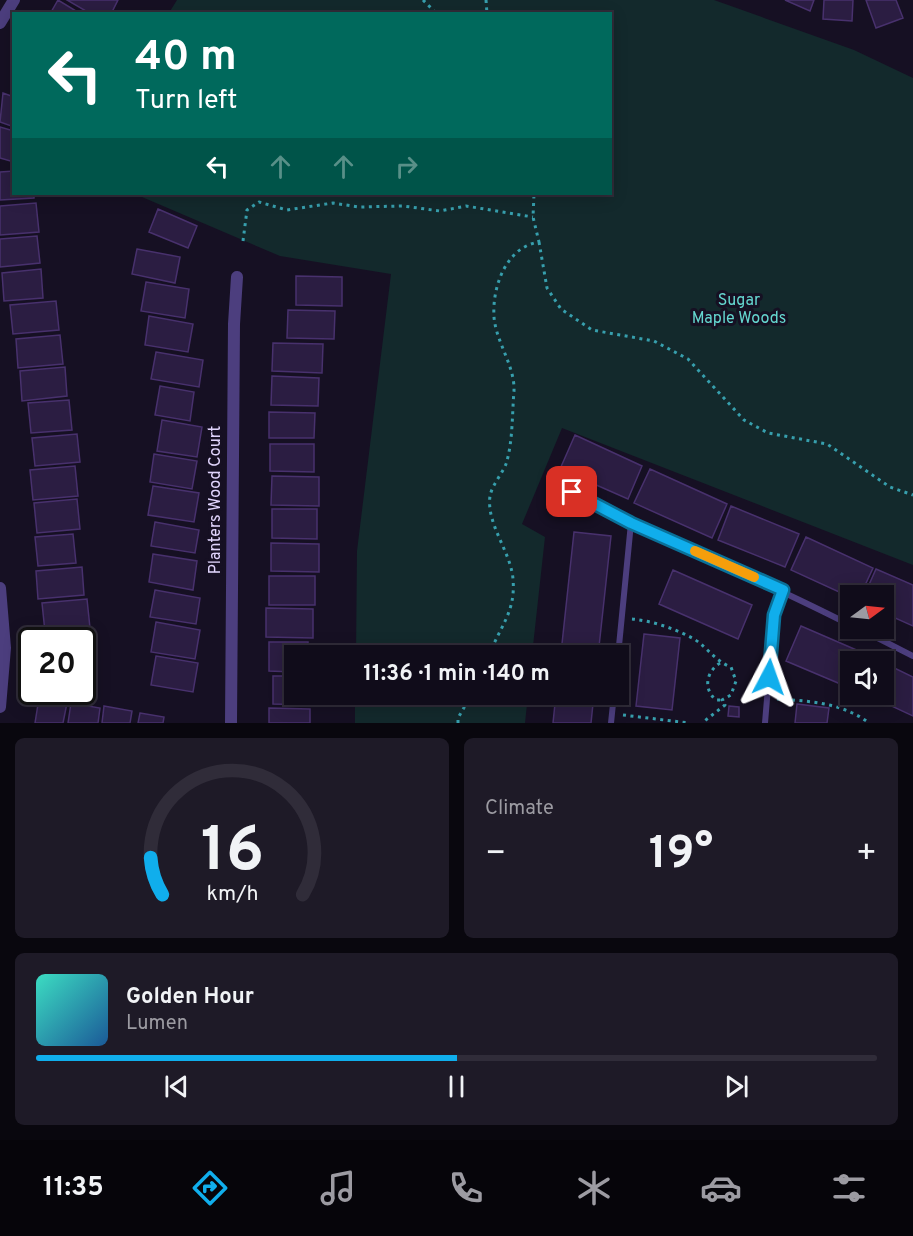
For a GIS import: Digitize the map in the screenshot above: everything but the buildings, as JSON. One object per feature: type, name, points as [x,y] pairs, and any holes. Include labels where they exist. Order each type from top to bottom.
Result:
[{"type":"street","points":[[0,23],[14,0]]},
{"type":"street","name":"Planters Wood Court","points":[[231,723],[234,324],[237,277]]},
{"type":"street","points":[[0,588],[5,648],[0,707]]},
{"type":"lane","points":[[572,492],[631,523],[783,590],[840,620]]},
{"type":"lane","points":[[619,645],[631,523]]},
{"type":"lane","points":[[765,723],[774,615],[783,590]]},
{"type":"lane","points":[[880,639],[913,656]]},
{"type":"lane","points":[[611,723],[613,705]]},
{"type":"path","points":[[423,0],[435,12]]},
{"type":"path","points":[[534,195],[534,217],[547,288],[561,309],[592,330],[654,341],[688,359],[744,420],[768,433],[827,444],[890,487],[913,495]]},
{"type":"path","points":[[243,241],[247,210],[259,202],[287,210],[333,203],[358,207],[403,206],[440,211],[466,206],[534,217]]},
{"type":"path","points":[[492,645],[509,616],[513,579],[506,549],[494,521],[490,496],[506,462],[514,384],[494,317],[496,297],[502,271],[512,255],[529,243],[538,242]]},
{"type":"path","points":[[622,618],[650,621],[695,640],[720,663],[731,667],[736,681],[730,695],[722,700],[716,700],[710,694],[707,678],[710,669],[720,663]]},
{"type":"path","points":[[768,698],[815,701],[856,713],[869,723]]},
{"type":"path","points":[[702,723],[724,705],[722,700]]},
{"type":"path","points":[[458,723],[458,718],[466,705]]},
{"type":"path","points":[[612,714],[689,723]]},
{"type":"green space","name":"Sugar Maple Woods","points":[[177,0],[714,0],[854,50],[913,78],[913,565],[562,428],[522,524],[545,537],[533,645],[356,645],[357,551],[391,274],[280,256],[137,195],[612,195],[612,12],[170,12]]},
{"type":"green space","points":[[355,705],[527,705],[525,723],[355,723]]},
{"type":"slow traffic","points":[[695,551],[754,577]]},
{"type":"route","points":[[572,492],[631,523],[783,590],[774,615],[769,677]]}]
